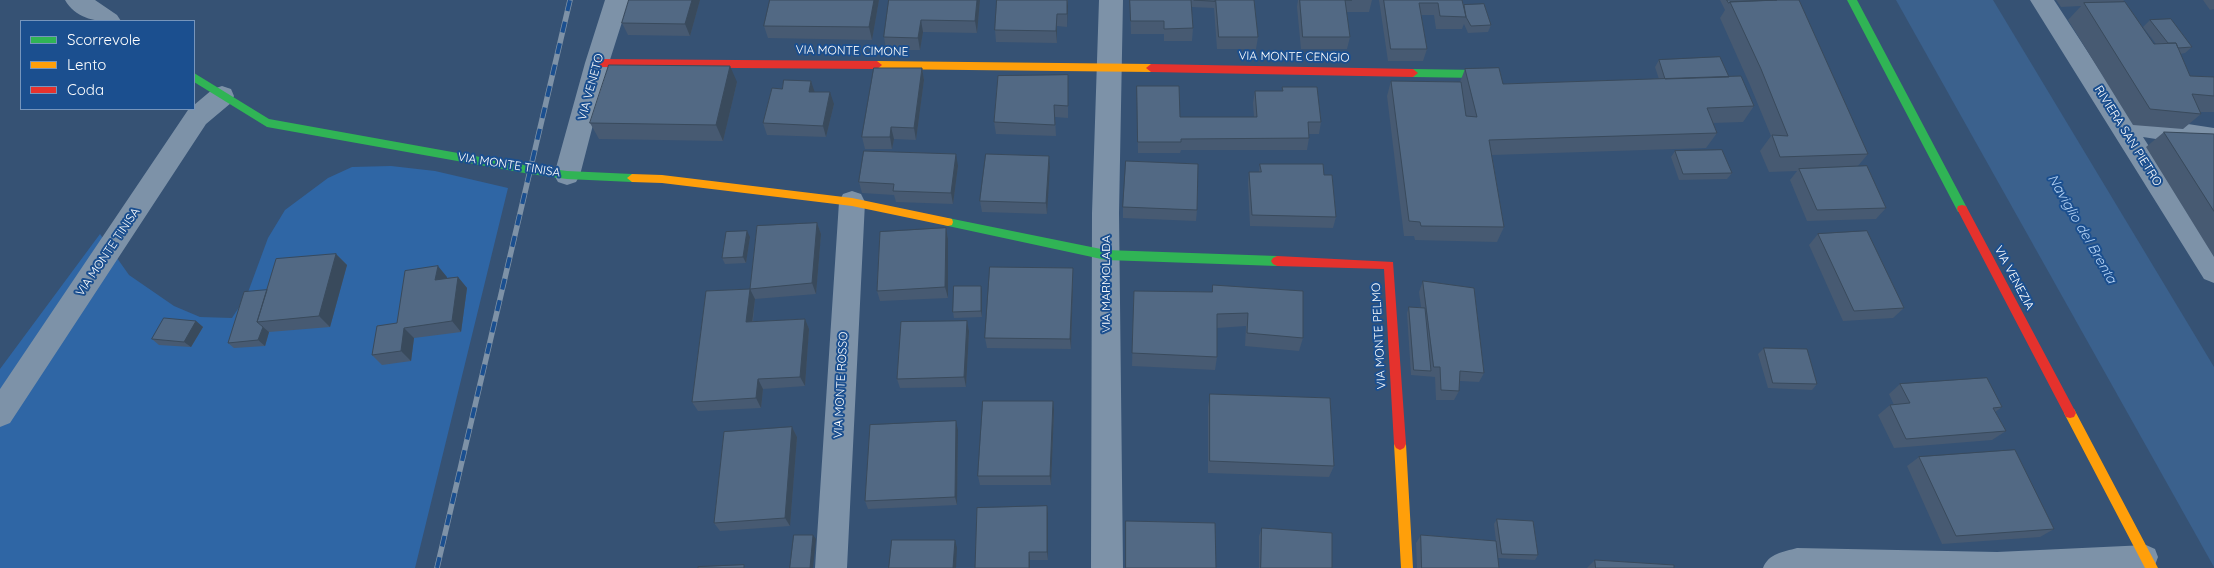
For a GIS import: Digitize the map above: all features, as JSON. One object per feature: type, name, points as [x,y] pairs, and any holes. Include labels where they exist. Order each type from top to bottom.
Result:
[{"type":"street","points":[[77,0],[107,20]]},
{"type":"street","name":"VIA VENETO","points":[[567,175],[597,62],[617,0]]},
{"type":"street","name":"VIA MARMOLADA","points":[[1107,568],[1106,255],[1108,68],[1111,0]]},
{"type":"street","name":"VIA VENEZIA","points":[[1852,0],[2149,563]]},
{"type":"street","name":"RIVIERA SAN PIETRO","points":[[2042,0],[2214,272]]},
{"type":"street","name":"VIA MONTE CIMONE","points":[[597,62],[1108,68]]},
{"type":"street","name":"VIA MONTE CENGIO","points":[[1108,68],[1480,74]]},
{"type":"street","name":"VIA MONTE TINISA","points":[[195,78],[267,123],[567,175]]},
{"type":"street","name":"VIA MONTE TINISA","points":[[0,414],[197,117],[222,96]]},
{"type":"street","points":[[2120,124],[2214,138]]},
{"type":"street","points":[[567,175],[662,179],[852,202],[1106,255]]},
{"type":"street","name":"VIA MONTE ROSSO","points":[[831,568],[852,202]]},
{"type":"street","name":"VIA MONTE PELMO","points":[[1106,255],[1389,265],[1407,568]]},
{"type":"lane","points":[[1775,568],[1780,564],[1797,560],[1998,566],[2149,563]]},
{"type":"shaded area","points":[[391,166],[435,171],[508,188],[415,568],[0,568],[0,369],[100,234],[129,275],[174,306],[200,317],[232,318],[247,295],[268,238],[285,210],[328,178],[352,167]]},
{"type":"water","name":"Naviglio del Brenta","points":[[1896,0],[1993,0],[2214,367],[2214,567]]},
{"type":"building","points":[[629,0],[692,0],[685,24],[622,23]]},
{"type":"building","points":[[770,0],[874,0],[869,27],[764,26]]},
{"type":"building","points":[[889,0],[977,0],[975,21],[921,20],[918,38],[884,37]]},
{"type":"building","points":[[997,0],[1067,0],[1067,14],[1057,14],[1056,31],[995,30]]},
{"type":"building","points":[[1130,0],[1191,0],[1193,28],[1164,29],[1164,21],[1131,21]]},
{"type":"building","points":[[1216,0],[1254,0],[1258,37],[1219,37]]},
{"type":"building","points":[[1300,0],[1345,0],[1350,37],[1303,37]]},
{"type":"building","points":[[1384,0],[1462,0],[1466,17],[1440,16],[1438,3],[1419,3],[1427,49],[1391,49]]},
{"type":"building","points":[[1727,0],[1777,0],[1729,3]]},
{"type":"building","points":[[1799,0],[1868,154],[1780,157],[1772,135],[1788,136],[1761,69],[1730,2]]},
{"type":"building","points":[[2125,2],[2154,44],[2176,43],[2190,76],[2214,77],[2214,96],[2192,94],[2201,114],[2150,109],[2084,3]]},
{"type":"building","points":[[1484,4],[1491,25],[1471,26],[1466,17],[1464,5]]},
{"type":"building","points":[[2171,19],[2192,47],[2178,48],[2176,43],[2168,43],[2150,20]]},
{"type":"building","points":[[1720,57],[1729,77],[1665,79],[1659,60]]},
{"type":"building","points":[[609,65],[730,66],[716,125],[590,123]]},
{"type":"building","points":[[874,68],[922,68],[914,128],[891,127],[890,137],[862,137]]},
{"type":"building","points":[[1499,68],[1503,84],[1741,76],[1754,106],[1707,108],[1717,133],[1489,140],[1504,227],[1421,226],[1420,222],[1409,221],[1391,81],[1461,82],[1466,116],[1477,117],[1465,69]]},
{"type":"building","points":[[1068,75],[1068,106],[1054,105],[1055,125],[994,122],[998,76]]},
{"type":"building","points":[[784,80],[811,81],[809,92],[830,92],[823,126],[763,123],[772,88],[782,89]]},
{"type":"building","points":[[1137,86],[1179,86],[1180,117],[1257,117],[1255,91],[1283,91],[1282,87],[1317,87],[1321,122],[1308,122],[1309,138],[1181,139],[1181,142],[1138,142]]},
{"type":"building","points":[[2164,132],[2214,134],[2214,211]]},
{"type":"building","points":[[1722,150],[1732,173],[1683,174],[1675,151]]},
{"type":"building","points":[[864,151],[956,154],[951,193],[893,191],[894,184],[859,182]]},
{"type":"building","points":[[986,154],[1049,156],[1046,203],[980,201]]},
{"type":"building","points":[[1126,161],[1198,164],[1197,210],[1123,207]]},
{"type":"building","points":[[1260,164],[1323,164],[1324,175],[1332,175],[1336,217],[1252,215],[1249,172],[1261,172]]},
{"type":"building","points":[[1867,166],[1886,208],[1817,210],[1799,169]]},
{"type":"building","points":[[817,223],[812,283],[750,289],[757,226]]},
{"type":"building","points":[[946,228],[945,287],[877,291],[880,232]]},
{"type":"building","points":[[747,231],[743,257],[722,258],[726,232]]},
{"type":"building","points":[[1867,231],[1904,308],[1854,311],[1818,234]]},
{"type":"building","points":[[336,254],[319,316],[257,322],[276,259]]},
{"type":"building","points":[[438,266],[435,280],[458,277],[452,321],[404,328],[401,351],[372,355],[377,326],[397,323],[405,271]]},
{"type":"building","points":[[990,267],[1073,268],[1070,339],[985,338]]},
{"type":"building","points":[[1423,281],[1474,288],[1484,373],[1460,371],[1459,391],[1441,390],[1440,367],[1434,367]]},
{"type":"building","points":[[1213,285],[1303,291],[1303,338],[1247,333],[1248,313],[1217,314],[1217,357],[1132,353],[1134,291],[1212,292]]},
{"type":"building","points":[[954,286],[981,286],[981,311],[953,312]]},
{"type":"building","points":[[750,289],[746,322],[805,319],[800,377],[758,379],[756,398],[692,402],[706,291]]},
{"type":"building","points":[[267,290],[257,322],[263,327],[258,340],[228,343],[244,292]]},
{"type":"building","points":[[1409,307],[1425,308],[1431,371],[1414,370]]},
{"type":"building","points":[[164,318],[196,321],[184,342],[152,339]]},
{"type":"building","points":[[967,321],[964,377],[897,379],[901,322]]},
{"type":"building","points":[[1764,348],[1807,349],[1817,384],[1773,383]]},
{"type":"building","points":[[1987,378],[2002,407],[1993,408],[2006,431],[1906,439],[1890,405],[1910,403],[1900,384]]},
{"type":"building","points":[[1210,394],[1330,398],[1334,466],[1210,461]]},
{"type":"building","points":[[983,401],[1053,401],[1050,476],[978,476]]},
{"type":"building","points":[[956,421],[955,497],[865,501],[870,425]]},
{"type":"building","points":[[792,427],[785,518],[714,523],[724,432]]},
{"type":"building","points":[[2015,450],[2054,529],[1956,536],[1919,457]]},
{"type":"building","points":[[1047,506],[1047,552],[1029,552],[1029,568],[975,568],[977,508]]},
{"type":"building","points":[[1497,519],[1533,521],[1538,555],[1502,554]]},
{"type":"building","points":[[1126,521],[1215,523],[1216,568],[1126,568]]},
{"type":"building","points":[[1262,528],[1332,533],[1332,568],[1261,568]]},
{"type":"building","points":[[794,535],[813,535],[810,568],[790,568]]},
{"type":"building","points":[[1421,535],[1496,541],[1499,568],[1422,568]]},
{"type":"building","points":[[892,540],[955,540],[953,568],[889,568]]},
{"type":"building","points":[[1595,560],[1674,565],[1674,568],[1596,568]]},
{"type":"building","points":[[744,565],[744,568],[698,568],[698,567]]},
{"type":"railway","points":[[437,568],[570,0]]},
{"type":"traffic: fast","points":[[1852,0],[1962,209]]},
{"type":"traffic: fast","points":[[1413,73],[1479,74]]},
{"type":"traffic: fast","points":[[195,78],[267,123],[530,170],[567,175],[632,178]]},
{"type":"traffic: fast","points":[[948,222],[1106,255],[1277,261]]},
{"type":"traffic: slow","points":[[877,65],[1151,68]]},
{"type":"traffic: slow","points":[[632,178],[662,179],[852,202],[948,222]]},
{"type":"traffic: slow","points":[[2070,413],[2152,568]]},
{"type":"traffic: slow","points":[[1400,444],[1407,568]]},
{"type":"traffic: jam","points":[[597,63],[877,65]]},
{"type":"traffic: jam","points":[[1151,68],[1413,73]]},
{"type":"traffic: jam","points":[[1962,209],[2070,413]]},
{"type":"traffic: jam","points":[[1277,261],[1389,265],[1400,444]]}]
